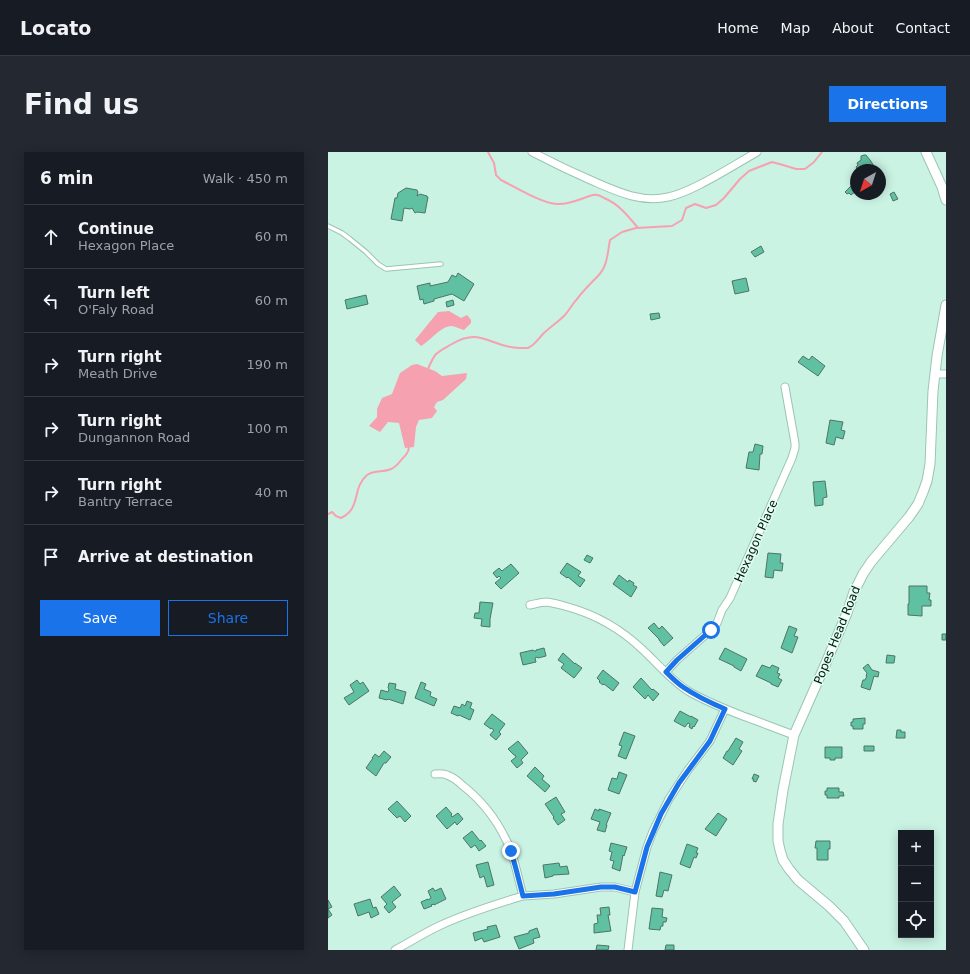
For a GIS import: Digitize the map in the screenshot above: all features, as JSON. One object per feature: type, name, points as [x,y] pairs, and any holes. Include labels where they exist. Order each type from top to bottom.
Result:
[{"type":"street","points":[[532,152],[556,165],[621,193],[645,199],[656,199],[682,193],[757,152]]},
{"type":"street","points":[[926,152],[942,187],[946,200]]},
{"type":"street","name":"Popes Head Road","points":[[864,950],[844,921],[829,906],[798,880],[789,869],[783,860],[780,850],[777,833],[778,824],[794,735],[825,666],[854,592],[871,562],[909,518],[918,504],[923,492],[930,464],[933,390],[946,305]]},
{"type":"street","points":[[935,374],[946,374]]},
{"type":"street","name":"Hexagon Place","points":[[666,672],[677,660],[711,630],[716,623],[730,598],[792,458],[795,443],[785,387]]},
{"type":"street","points":[[530,605],[546,602],[555,603],[577,609],[598,618],[628,637],[689,691],[725,709],[794,735]]},
{"type":"street","points":[[628,950],[635,892],[647,847],[661,814],[679,783],[710,741],[725,709]]},
{"type":"street","points":[[435,774],[448,775],[459,782],[476,797],[492,816],[511,851],[523,896]]},
{"type":"street","points":[[395,950],[420,935],[468,913],[523,896],[554,894],[601,887],[615,887],[635,892]]},
{"type":"lane","points":[[328,226],[342,233],[386,269],[441,264]]},
{"type":"shaded area","points":[[449,311],[461,318],[467,315],[471,320],[471,323],[464,330],[454,326],[443,328],[421,346],[415,340],[438,312]]},
{"type":"shaded area","points":[[417,364],[435,371],[442,376],[467,373],[466,379],[443,400],[437,402],[434,407],[437,411],[432,418],[419,420],[416,427],[414,447],[405,448],[399,423],[388,422],[380,432],[369,426],[377,417],[377,409],[382,398],[392,394],[400,373],[412,365]]},
{"type":"building","points":[[866,155],[873,164],[858,164],[861,160],[861,156]]},
{"type":"building","points":[[850,187],[850,194],[845,192]]},
{"type":"building","points":[[406,188],[417,190],[417,196],[420,194],[428,197],[425,213],[415,213],[412,208],[404,208],[402,221],[391,219],[395,198],[397,198],[398,193]]},
{"type":"building","points":[[894,192],[898,199],[893,201],[890,194]]},
{"type":"building","points":[[761,246],[764,252],[755,257],[751,252]]},
{"type":"building","points":[[458,273],[474,284],[464,301],[452,294],[434,299],[434,301],[424,304],[423,299],[420,300],[417,286],[430,283],[430,286],[448,282],[452,275],[456,277]]},
{"type":"building","points":[[746,278],[749,291],[735,294],[732,281]]},
{"type":"building","points":[[366,295],[368,304],[347,309],[345,300]]},
{"type":"building","points":[[453,300],[454,305],[447,307],[446,302]]},
{"type":"building","points":[[659,313],[660,318],[651,320],[650,314]]},
{"type":"building","points":[[803,356],[809,360],[812,356],[825,366],[818,376],[798,362]]},
{"type":"building","points":[[830,420],[843,422],[841,430],[845,431],[843,439],[836,437],[834,445],[826,443]]},
{"type":"building","points":[[755,444],[763,446],[762,454],[760,454],[759,470],[746,468],[749,452],[753,452]]},
{"type":"building","points":[[825,481],[827,497],[823,498],[823,505],[815,506],[813,482]]},
{"type":"building","points":[[768,553],[781,554],[780,563],[783,563],[782,571],[774,570],[773,578],[765,577]]},
{"type":"building","points":[[587,555],[593,558],[590,563],[584,560]]},
{"type":"building","points":[[567,563],[581,572],[578,576],[585,580],[580,587],[568,577],[567,578],[560,573]]},
{"type":"building","points":[[511,564],[519,573],[501,589],[495,583],[501,578],[499,576],[497,578],[493,573],[499,568],[502,571]]},
{"type":"building","points":[[619,575],[628,582],[629,580],[634,583],[633,585],[637,587],[631,597],[613,584]]},
{"type":"building","points":[[909,586],[927,586],[927,593],[930,593],[929,600],[931,600],[931,606],[922,606],[922,616],[908,615]]},
{"type":"building","points":[[480,602],[493,603],[490,627],[481,626],[482,619],[474,618],[475,613],[479,613]]},
{"type":"building","points":[[654,623],[659,629],[662,626],[673,638],[664,646],[648,628]]},
{"type":"building","points":[[789,626],[797,629],[794,636],[798,637],[792,653],[781,648]]},
{"type":"building","points":[[942,634],[946,634],[946,640],[942,640]]},
{"type":"building","points":[[544,648],[546,656],[537,657],[535,658],[536,662],[523,665],[520,653],[533,650],[536,651]]},
{"type":"building","points":[[725,648],[747,659],[741,671],[719,659]]},
{"type":"building","points":[[563,653],[582,668],[574,678],[561,668],[564,664],[558,660]]},
{"type":"building","points":[[887,655],[895,656],[894,663],[886,663]]},
{"type":"building","points":[[868,664],[872,670],[879,672],[878,677],[874,676],[870,690],[861,687],[863,680],[865,680],[867,676],[867,673],[863,668]]},
{"type":"building","points":[[762,665],[770,668],[772,665],[779,668],[777,673],[780,674],[778,678],[782,680],[778,687],[756,676]]},
{"type":"building","points":[[603,670],[619,683],[613,691],[599,682],[600,681],[597,678]]},
{"type":"building","points":[[641,678],[652,690],[653,689],[659,694],[653,701],[648,695],[645,699],[633,687]]},
{"type":"building","points":[[357,680],[360,684],[363,682],[369,691],[349,705],[344,698],[354,692],[350,685]]},
{"type":"building","points":[[421,682],[426,684],[424,689],[431,692],[430,696],[437,699],[434,706],[415,698]]},
{"type":"building","points":[[389,683],[396,684],[395,689],[406,692],[403,704],[388,699],[379,698],[381,690],[388,692]]},
{"type":"building","points":[[467,701],[472,703],[470,708],[474,710],[470,720],[451,713],[454,706],[460,708],[462,704],[465,706]]},
{"type":"building","points":[[680,711],[698,720],[692,729],[689,727],[690,724],[688,723],[685,727],[674,721]]},
{"type":"building","points":[[492,714],[505,724],[499,732],[501,734],[496,740],[490,735],[494,730],[484,724]]},
{"type":"building","points":[[865,718],[863,729],[853,729],[851,722],[853,722],[853,719]]},
{"type":"building","points":[[897,730],[905,732],[905,738],[896,738]]},
{"type":"building","points":[[624,732],[635,736],[626,759],[618,756],[622,746],[619,745]]},
{"type":"building","points":[[736,738],[743,742],[739,749],[742,751],[733,765],[723,758]]},
{"type":"building","points":[[518,741],[528,753],[521,760],[523,763],[517,768],[511,761],[516,757],[508,749]]},
{"type":"building","points":[[864,746],[874,746],[874,751],[864,751]]},
{"type":"building","points":[[825,747],[842,747],[842,758],[830,760],[830,758],[825,758]]},
{"type":"building","points":[[384,751],[391,757],[386,763],[384,763],[376,776],[366,768],[375,754],[379,757]]},
{"type":"building","points":[[535,767],[544,776],[542,779],[550,786],[545,792],[527,776]]},
{"type":"building","points":[[619,772],[627,775],[619,794],[608,790],[612,778],[617,779]]},
{"type":"building","points":[[754,774],[759,776],[756,782],[752,779]]},
{"type":"building","points":[[827,788],[839,788],[839,792],[843,792],[844,796],[839,796],[839,798],[827,798],[825,791],[827,791]]},
{"type":"building","points":[[556,797],[565,812],[561,814],[565,820],[558,825],[545,804]]},
{"type":"building","points":[[397,801],[411,816],[405,822],[400,816],[397,818],[388,809]]},
{"type":"building","points":[[446,807],[452,814],[452,817],[458,813],[463,819],[457,825],[455,822],[447,829],[436,816]]},
{"type":"building","points":[[595,809],[611,813],[605,832],[597,830],[600,822],[591,819]]},
{"type":"building","points":[[718,813],[727,819],[716,836],[705,829]]},
{"type":"building","points":[[472,831],[486,846],[479,851],[475,845],[471,848],[463,838]]},
{"type":"building","points":[[816,841],[830,841],[828,860],[817,860],[817,848],[815,848]]},
{"type":"building","points":[[611,843],[627,847],[624,856],[623,855],[620,871],[612,868],[614,861],[610,860],[612,852],[609,851]]},
{"type":"building","points":[[687,844],[698,848],[696,858],[694,857],[690,868],[680,864]]},
{"type":"building","points":[[488,862],[494,885],[487,887],[484,876],[480,878],[476,865]]},
{"type":"building","points":[[559,863],[560,867],[567,866],[569,874],[553,875],[545,878],[543,865]]},
{"type":"building","points":[[660,872],[672,875],[668,891],[664,890],[662,897],[656,896]]},
{"type":"building","points":[[394,886],[401,895],[392,902],[396,907],[389,913],[384,907],[387,904],[381,897]]},
{"type":"building","points":[[433,888],[435,891],[441,888],[446,899],[424,909],[421,902],[431,898],[428,891]]},
{"type":"building","points":[[370,899],[373,908],[376,907],[379,914],[371,918],[369,912],[358,916],[354,904]]},
{"type":"building","points":[[328,900],[332,907],[328,909]]},
{"type":"building","points":[[609,907],[610,915],[608,915],[611,931],[594,933],[594,924],[598,923],[597,915],[601,915],[600,908]]},
{"type":"building","points":[[652,908],[663,909],[662,917],[667,918],[666,922],[663,922],[663,926],[661,926],[660,930],[649,929]]},
{"type":"building","points":[[328,909],[332,915],[328,918]]},
{"type":"building","points":[[496,925],[500,937],[484,942],[482,938],[475,941],[473,933]]},
{"type":"building","points":[[537,928],[540,937],[533,939],[534,943],[519,949],[514,937],[529,933],[529,931]]},
{"type":"building","points":[[597,945],[609,946],[608,950],[596,950]]},
{"type":"building","points":[[666,945],[674,945],[674,950],[665,950]]},
{"type":"waterway","points":[[488,152],[494,163],[496,175],[501,180],[521,191],[544,201],[557,204],[571,202],[593,195],[599,195],[619,207],[638,228]]},
{"type":"waterway","points":[[428,369],[432,359],[439,351],[462,339],[471,337],[479,337],[510,347],[530,347],[564,316],[582,293],[601,273],[605,266],[610,240],[622,232],[636,228],[672,226],[682,220],[686,208],[695,204],[706,208],[716,205],[749,171],[772,162],[796,169],[805,169],[814,162],[822,152]]},
{"type":"waterway","points":[[328,514],[332,512],[341,518],[347,514],[352,509],[362,480],[370,473],[388,470],[394,467],[407,453],[409,446]]},
{"type":"route","points":[[511,851],[523,896],[554,894],[601,887],[615,887],[635,892],[647,847],[661,814],[679,783],[710,741],[725,709],[689,691],[666,672],[677,660],[711,630]]}]
